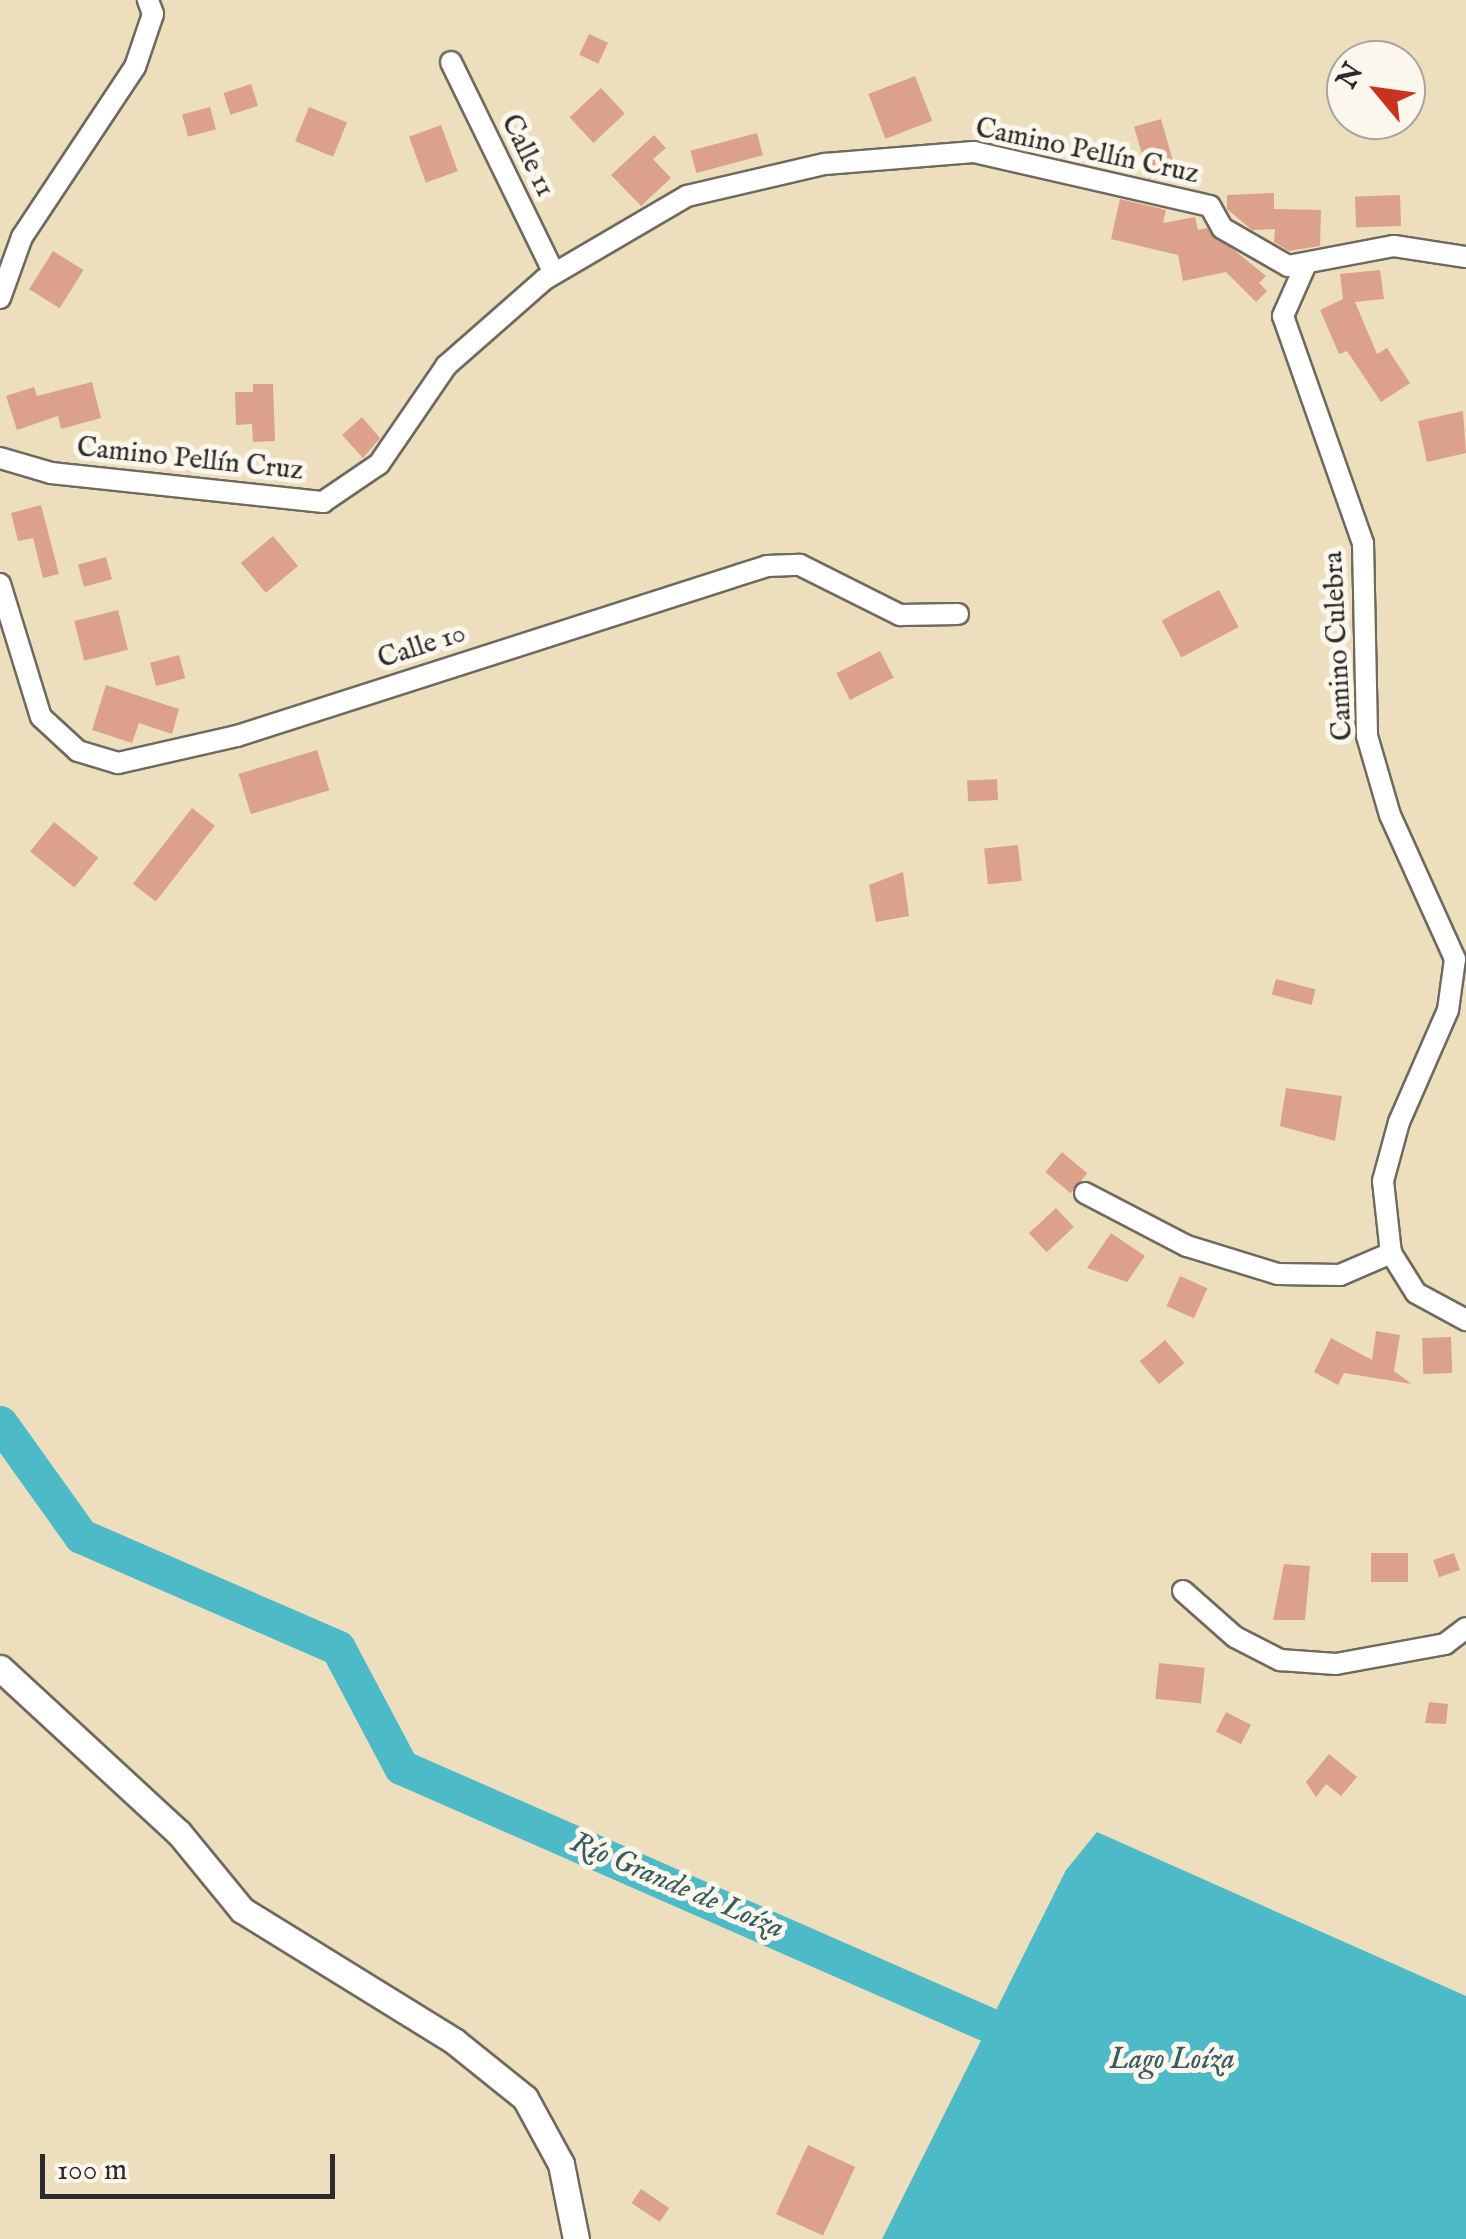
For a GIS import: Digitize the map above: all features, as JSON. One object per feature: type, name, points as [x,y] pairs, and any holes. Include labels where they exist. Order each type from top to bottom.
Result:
[{"type":"street","points":[[0,298],[22,236],[135,66],[154,14],[148,0]]},
{"type":"street","name":"Calle 11","points":[[451,62],[554,274]]},
{"type":"street","name":"Camino Pellín Cruz","points":[[0,458],[51,473],[323,502],[378,464],[446,366],[554,274],[688,196],[826,164],[974,152],[1210,206],[1222,228],[1288,266],[1306,264]]},
{"type":"street","points":[[1306,264],[1394,246],[1466,257]]},
{"type":"street","name":"Camino Culebra","points":[[1306,264],[1283,316],[1363,543],[1367,736],[1390,815],[1456,959],[1448,1010],[1399,1122],[1383,1180],[1391,1253],[1416,1293],[1466,1320]]},
{"type":"street","name":"Calle 10","points":[[0,584],[41,718],[78,751],[118,762],[237,736],[766,566],[800,565],[900,616],[958,614]]},
{"type":"street","points":[[1085,1193],[1187,1246],[1278,1274],[1340,1275],[1391,1253]]},
{"type":"street","points":[[1183,1591],[1235,1638],[1280,1660],[1336,1664],[1446,1644],[1466,1628]]},
{"type":"street","points":[[0,1668],[179,1833],[242,1910],[454,2041],[525,2098],[561,2164],[576,2239]]},
{"type":"water","name":"Lago Loíza","points":[[1097,1832],[1466,1996],[1466,2239],[882,2239],[1066,1870]]},
{"type":"building","points":[[589,34],[608,43],[598,64],[579,55]]},
{"type":"building","points":[[915,76],[932,121],[886,139],[868,94]]},
{"type":"building","points":[[251,84],[258,106],[231,115],[223,93]]},
{"type":"building","points":[[601,88],[625,114],[593,143],[570,117]]},
{"type":"building","points":[[210,107],[216,129],[188,137],[182,115]]},
{"type":"building","points":[[309,107],[347,122],[333,157],[295,141]]},
{"type":"building","points":[[1161,119],[1176,171],[1149,179],[1134,127]]},
{"type":"building","points":[[441,125],[458,171],[426,183],[409,137]]},
{"type":"building","points":[[757,133],[763,155],[696,173],[690,151]]},
{"type":"building","points":[[654,135],[666,148],[653,159],[671,178],[641,206],[611,175]]},
{"type":"building","points":[[1274,193],[1274,209],[1321,210],[1320,246],[1289,251],[1274,242],[1275,229],[1252,230],[1227,209],[1227,195]]},
{"type":"building","points":[[1400,195],[1401,226],[1356,228],[1355,197]]},
{"type":"building","points":[[1120,199],[1166,210],[1163,223],[1195,217],[1198,230],[1207,228],[1266,276],[1259,283],[1267,291],[1256,302],[1226,272],[1183,281],[1178,255],[1111,239]]},
{"type":"building","points":[[53,251],[84,270],[60,308],[29,289]]},
{"type":"building","points":[[1380,270],[1384,299],[1355,302],[1377,354],[1387,348],[1410,383],[1381,402],[1347,351],[1339,354],[1320,310],[1343,299],[1340,274]]},
{"type":"building","points":[[92,382],[101,418],[61,429],[58,416],[17,430],[6,396],[34,387],[37,396]]},
{"type":"building","points":[[253,384],[273,384],[275,441],[253,442],[252,424],[236,425],[235,392],[253,392]]},
{"type":"building","points":[[1463,411],[1466,453],[1427,462],[1418,421]]},
{"type":"building","points":[[362,417],[380,438],[363,458],[342,435]]},
{"type":"building","points":[[41,505],[59,574],[43,578],[33,538],[18,541],[11,513]]},
{"type":"building","points":[[273,536],[298,566],[266,593],[241,563]]},
{"type":"building","points":[[106,557],[112,579],[84,587],[78,565]]},
{"type":"building","points":[[1219,590],[1239,627],[1181,658],[1162,621]]},
{"type":"building","points":[[118,610],[128,650],[84,661],[74,621]]},
{"type":"building","points":[[880,651],[894,678],[850,700],[836,673]]},
{"type":"building","points":[[179,655],[185,678],[156,686],[150,663]]},
{"type":"building","points":[[106,685],[179,709],[172,734],[139,723],[132,743],[92,730]]},
{"type":"building","points":[[317,750],[329,790],[251,814],[239,774]]},
{"type":"building","points":[[997,779],[998,800],[968,802],[967,781]]},
{"type":"building","points":[[192,808],[215,826],[156,902],[133,884]]},
{"type":"building","points":[[54,822],[98,858],[74,887],[30,852]]},
{"type":"building","points":[[1018,845],[1022,881],[988,884],[984,849]]},
{"type":"building","points":[[903,872],[909,916],[876,922],[869,885]]},
{"type":"building","points":[[1276,979],[1316,990],[1311,1005],[1272,994]]},
{"type":"building","points":[[1286,1088],[1342,1096],[1335,1141],[1280,1126]]},
{"type":"building","points":[[1062,1152],[1087,1173],[1071,1193],[1045,1172]]},
{"type":"building","points":[[1056,1208],[1074,1227],[1047,1252],[1029,1233]]},
{"type":"building","points":[[1111,1233],[1145,1256],[1127,1282],[1087,1268]]},
{"type":"building","points":[[1180,1276],[1207,1288],[1194,1318],[1167,1306]]},
{"type":"building","points":[[1376,1331],[1400,1335],[1394,1371],[1412,1384],[1344,1373],[1338,1385],[1314,1372],[1331,1338],[1372,1360]]},
{"type":"building","points":[[1451,1337],[1452,1373],[1423,1374],[1422,1338]]},
{"type":"building","points":[[1165,1340],[1184,1363],[1159,1384],[1140,1361]]},
{"type":"building","points":[[1371,1553],[1408,1553],[1408,1582],[1371,1582]]},
{"type":"building","points":[[1454,1553],[1460,1570],[1439,1577],[1433,1560]]},
{"type":"building","points":[[1284,1564],[1310,1566],[1305,1620],[1273,1620]]},
{"type":"building","points":[[1159,1663],[1205,1668],[1201,1704],[1155,1699]]},
{"type":"building","points":[[1429,1702],[1448,1704],[1446,1724],[1425,1723]]},
{"type":"building","points":[[1226,1712],[1251,1725],[1241,1744],[1216,1732]]},
{"type":"building","points":[[1329,1754],[1357,1777],[1341,1796],[1326,1784],[1316,1797],[1306,1782]]},
{"type":"building","points":[[808,2145],[855,2167],[823,2236],[776,2214]]},
{"type":"building","points":[[641,2189],[669,2208],[660,2222],[631,2203]]},
{"type":"waterway","name":"Río Grande de Loíza","points":[[0,1423],[81,1536],[338,1648],[401,1767],[1028,2042]]}]
